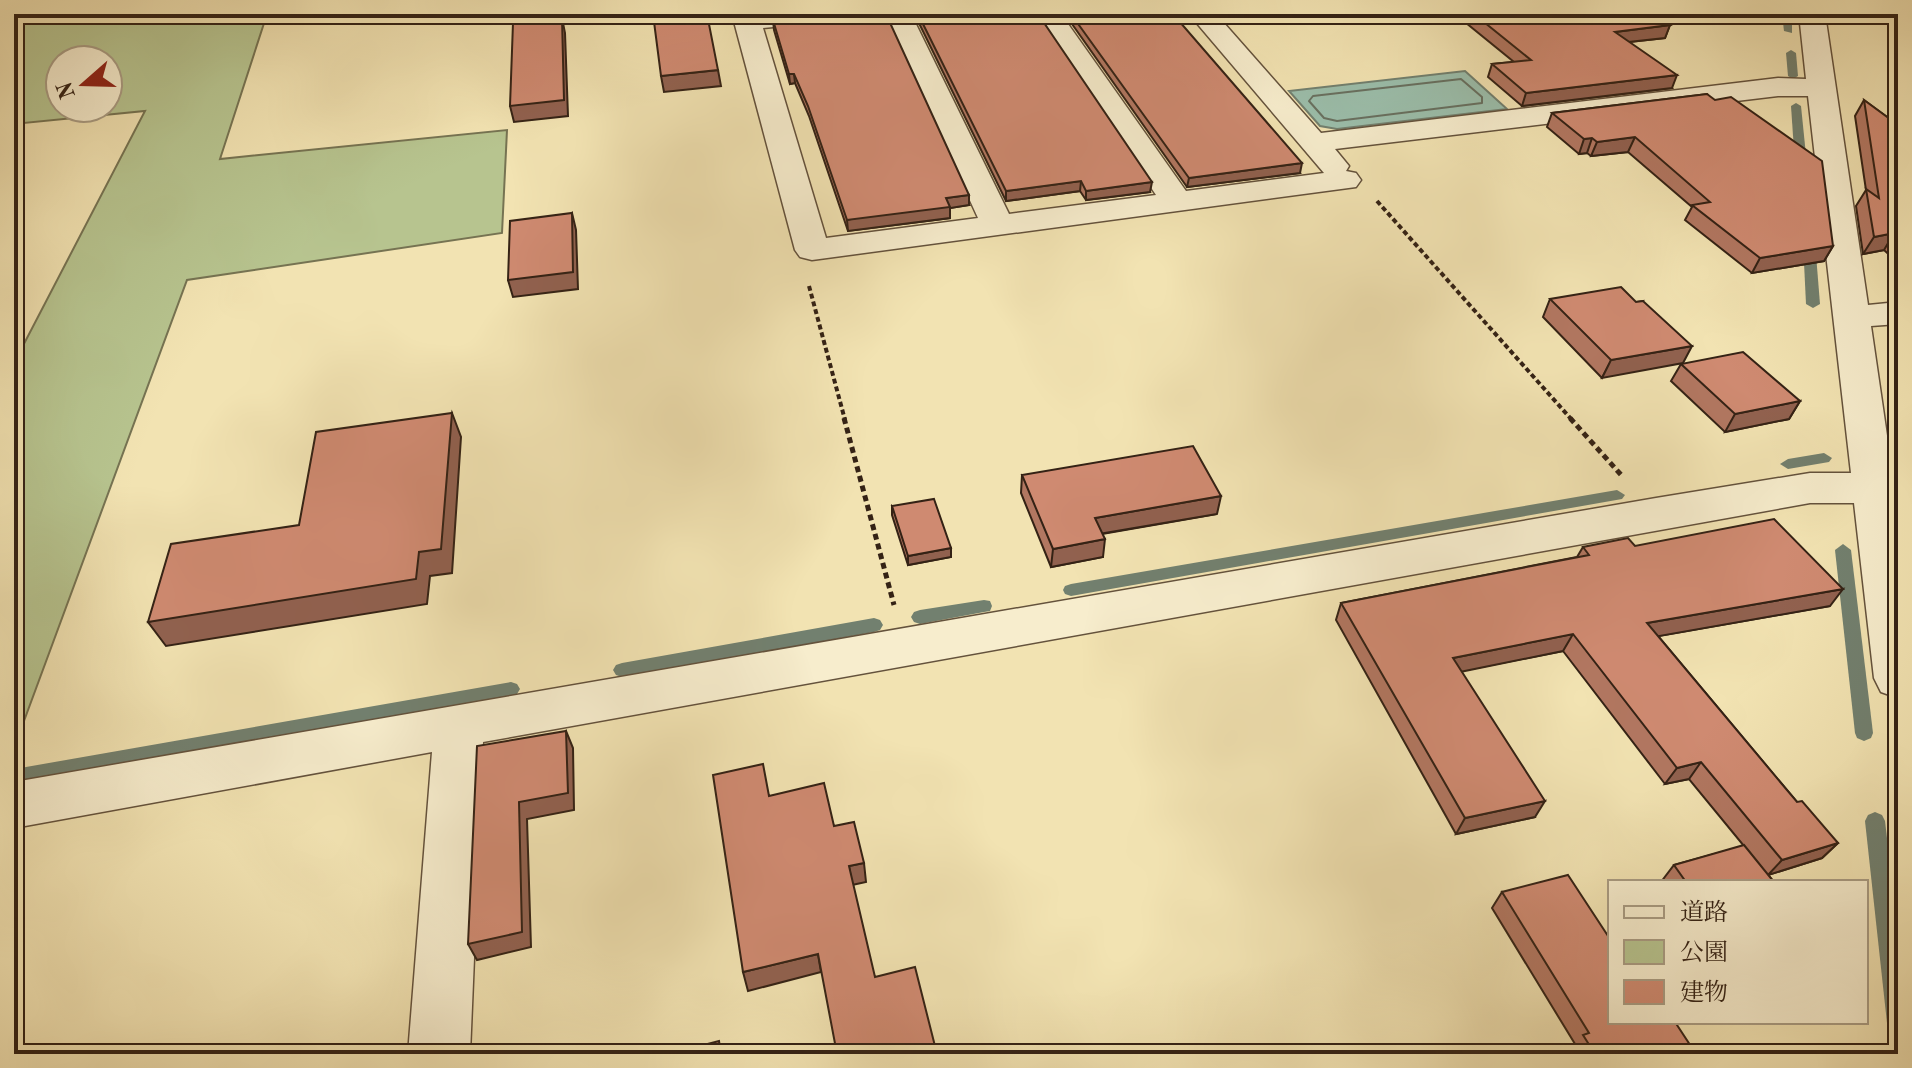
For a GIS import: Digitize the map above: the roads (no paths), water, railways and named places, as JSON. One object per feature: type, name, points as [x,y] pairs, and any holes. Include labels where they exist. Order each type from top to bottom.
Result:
[{"type":"street","points":[[826,14],[746,18],[812,250],[1345,180],[1202,14]]},
{"type":"street","points":[[898,14],[998,225]]},
{"type":"street","points":[[1048,14],[1177,202]]},
{"type":"street","points":[[1812,14],[1898,678]]},
{"type":"street","points":[[1313,143],[1778,87],[1822,88]]},
{"type":"street","points":[[1851,317],[1898,313]]},
{"type":"street","points":[[14,805],[1656,513],[1810,488],[1872,488]]},
{"type":"street","points":[[439,1054],[459,725]]},
{"type":"water","points":[[1465,71],[1507,109],[1337,129],[1320,126],[1289,91]]},
{"type":"waterway","points":[[1787,14],[1789,31]]},
{"type":"waterway","points":[[1791,53],[1793,76]]},
{"type":"waterway","points":[[1796,106],[1801,165]]},
{"type":"waterway","points":[[1809,242],[1813,304]]},
{"type":"waterway","points":[[1788,464],[1824,458]]},
{"type":"waterway","points":[[1071,590],[1617,495]]},
{"type":"waterway","points":[[1843,550],[1864,733]]},
{"type":"waterway","points":[[920,617],[984,606]]},
{"type":"waterway","points":[[622,670],[874,625]]},
{"type":"waterway","points":[[26,775],[511,689]]},
{"type":"waterway","points":[[1875,821],[1898,1023]]}]
